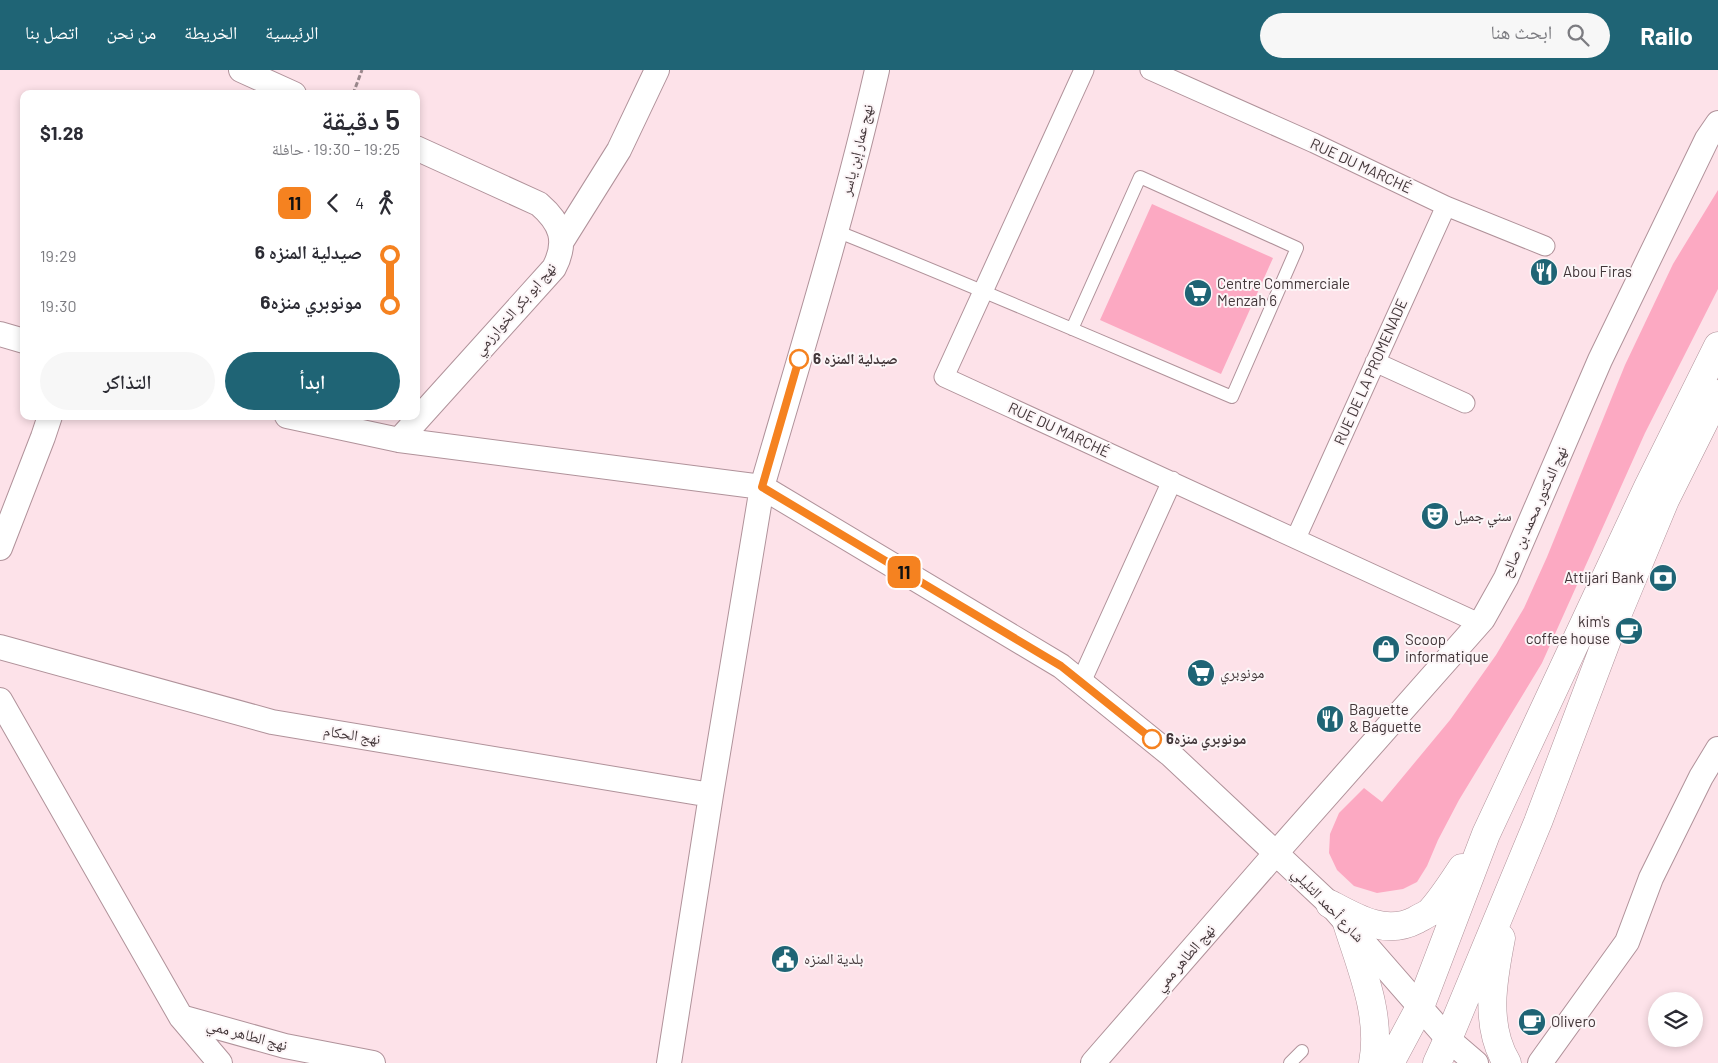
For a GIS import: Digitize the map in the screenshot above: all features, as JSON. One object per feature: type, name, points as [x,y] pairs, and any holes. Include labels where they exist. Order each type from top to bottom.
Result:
[{"type":"main road","points":[[1390,1063],[1420,1007],[1486,834],[1648,487],[1718,346]]},
{"type":"main road","points":[[1437,1063],[1538,822],[1608,637],[1662,509],[1718,394]]},
{"type":"main road","points":[[1338,913],[1392,927],[1410,923],[1428,913],[1449,887],[1486,834]]},
{"type":"main road","points":[[1507,1063],[1499,1050],[1493,1019],[1492,997],[1512,883]]},
{"type":"main road","points":[[1338,913],[1365,981],[1374,1018],[1376,1033],[1373,1063]]},
{"type":"street","points":[[241,70],[285,90]]},
{"type":"street","name":"نهج ابو بكر الخوارزمي","points":[[420,417],[554,268],[561,255],[562,240],[620,150],[657,70]]},
{"type":"street","name":"نهج عمار إبن ياسر","points":[[669,1063],[762,487],[836,231],[877,70]]},
{"type":"street","name":"RUE DU MARCHÉ","points":[[1084,70],[944,377],[1480,624]]},
{"type":"street","name":"RUE DU MARCHÉ","points":[[1150,70],[1314,143],[1446,206],[1545,246]]},
{"type":"street","name":"نهج الدكتور محمد بن صالح","points":[[1276,853],[1480,624],[1506,578],[1603,354],[1707,139],[1718,124]]},
{"type":"street","points":[[420,150],[539,204],[550,213],[558,226],[562,240]]},
{"type":"street","name":"RUE DE LA PROMENADE","points":[[1296,538],[1446,206]]},
{"type":"street","points":[[0,334],[20,340]]},
{"type":"street","points":[[1375,362],[1465,403]]},
{"type":"street","points":[[0,548],[49,420]]},
{"type":"street","points":[[306,420],[399,440],[762,487]]},
{"type":"street","name":"نهج ابو بكر الخوارزمي","points":[[399,440],[417,420]]},
{"type":"street","points":[[1081,682],[1172,481]]},
{"type":"street","name":"شارع أحمد التليلي","points":[[762,487],[1061,666],[1081,682],[1171,755],[1276,853],[1338,913],[1448,1039],[1476,1063]]},
{"type":"street","name":"نهج الحكام","points":[[0,648],[272,722],[711,795]]},
{"type":"street","points":[[0,700],[181,1017],[220,1063]]},
{"type":"street","points":[[1540,1063],[1627,942],[1651,878],[1700,777],[1718,749]]},
{"type":"street","name":"نهج الطاهر ممي","points":[[1093,1063],[1276,853]]},
{"type":"street","name":"نهج الطاهر ممي","points":[[181,1017],[285,1046],[373,1063]]},
{"type":"lane","points":[[836,231],[1232,397],[1297,248],[1140,177],[1072,329]]},
{"type":"lane","points":[[1290,1063],[1302,1051]]},
{"type":"path","points":[[355,90],[362,70]]},
{"type":"shaded area","points":[[1718,190],[1718,289],[1645,433],[1542,663],[1459,800],[1427,866],[1417,882],[1403,889],[1377,893],[1354,886],[1337,870],[1329,853],[1330,834],[1339,813],[1364,788],[1382,802],[1450,720],[1496,655],[1524,608],[1547,557],[1625,365],[1673,264]]},
{"type":"shaded area","points":[[1152,204],[1273,258],[1221,374],[1100,320]]},
{"type":"bus line","name":"11","points":[[799,359],[762,487],[1061,666],[1152,739]]},
{"type":"place","name":"Abou Firas","points":[[1544,272]]},
{"type":"place","name":"Centre Commerciale Menzah 6","points":[[1198,293]]},
{"type":"place","name":"صيدلية المنزه 6","points":[[799,359]]},
{"type":"place","name":"سني جميل","points":[[1435,516]]},
{"type":"place","name":"Attijari Bank","points":[[1663,578]]},
{"type":"place","name":"kim's coffee house","points":[[1629,631]]},
{"type":"place","name":"Scoop informatique","points":[[1386,649]]},
{"type":"place","name":"مونوبري","points":[[1201,673]]},
{"type":"place","name":"Baguette & Baguette","points":[[1330,719]]},
{"type":"place","name":"مونوبري منزه6","points":[[1152,739]]},
{"type":"place","name":"بلدية المنزه","points":[[785,959]]},
{"type":"place","name":"Olivero","points":[[1532,1022]]}]
